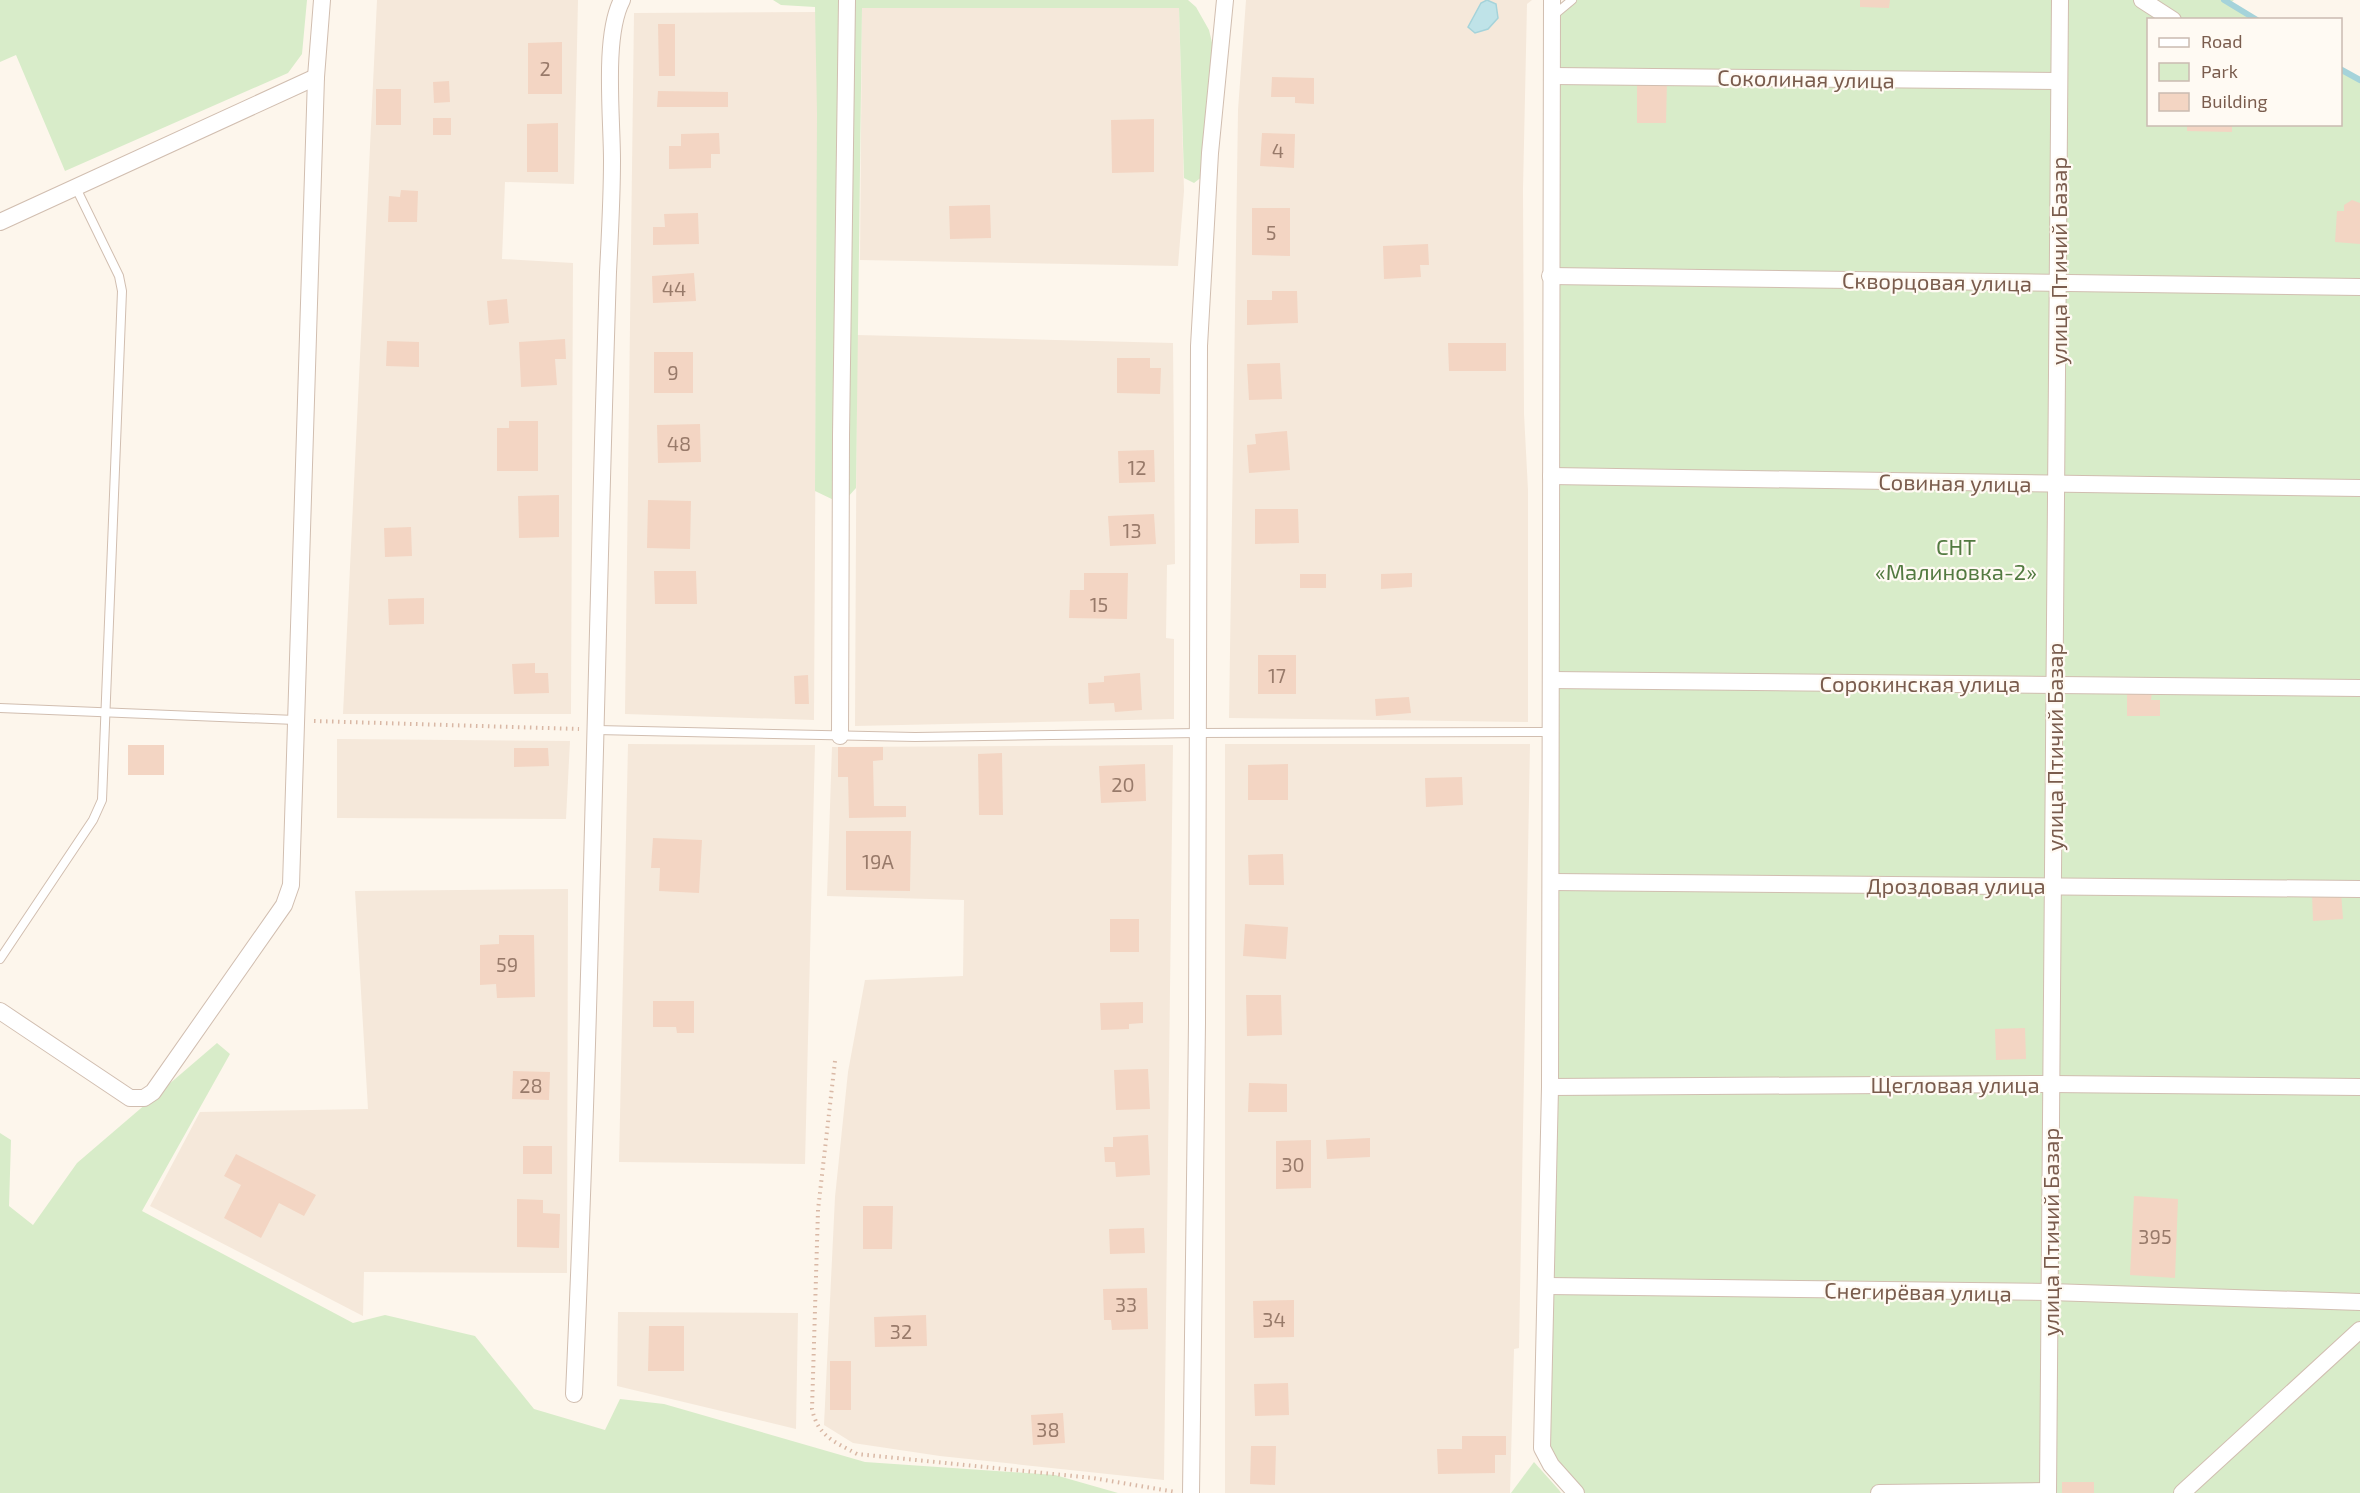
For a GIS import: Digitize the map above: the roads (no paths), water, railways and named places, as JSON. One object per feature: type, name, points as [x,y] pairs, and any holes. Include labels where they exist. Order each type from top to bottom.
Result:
[{"type":"street","points":[[0,1011],[130,1098],[144,1098],[153,1092],[284,905],[291,885],[316,77],[322,0]]},
{"type":"street","points":[[574,1394],[597,730],[612,163],[612,41],[616,10],[622,0]]},
{"type":"street","points":[[840,735],[840,436],[847,0]]},
{"type":"street","points":[[1191,1493],[1199,346],[1210,153],[1225,0]]},
{"type":"street","name":"улица Птичий Базар","points":[[2048,1492],[2060,0]]},
{"type":"street","points":[[2142,0],[2170,18]]},
{"type":"street","points":[[1553,8],[1550,276],[1552,882],[1547,1286],[1542,1448],[1551,1465],[1576,1493]]},
{"type":"street","name":"Соколиная улица","points":[[1553,76],[2059,81]]},
{"type":"street","points":[[0,222],[316,77]]},
{"type":"street","name":"Скворцовая улица","points":[[1550,276],[2360,287]]},
{"type":"street","name":"Совиная улица","points":[[1551,476],[2360,488]]},
{"type":"street","name":"Сорокинская улица","points":[[1551,680],[2360,688]]},
{"type":"street","name":"Дроздовая улица","points":[[1552,882],[2360,889]]},
{"type":"street","name":"Щегловая улица","points":[[1550,1087],[2051,1084],[2360,1088]]},
{"type":"street","name":"Снегирёвая улица","points":[[1547,1286],[2049,1292],[2360,1302]]},
{"type":"street","points":[[2182,1493],[2360,1330]]},
{"type":"street","points":[[1879,1493],[2048,1492]]},
{"type":"lane","points":[[1553,8],[1572,0]]},
{"type":"lane","points":[[0,959],[93,820],[102,800],[122,291],[119,276],[76,188]]},
{"type":"lane","points":[[0,708],[295,720]]},
{"type":"lane","points":[[597,730],[915,737],[1551,732]]},
{"type":"water","points":[[1487,0],[1496,4],[1498,18],[1488,29],[1475,33],[1468,27],[1481,3]]},
{"type":"waterway","points":[[2224,0],[2254,18]]},
{"type":"waterway","points":[[2342,70],[2360,80]]},
{"type":"park label","name":"СНТ «Малиновка-2»","points":[[1956,558]]}]
